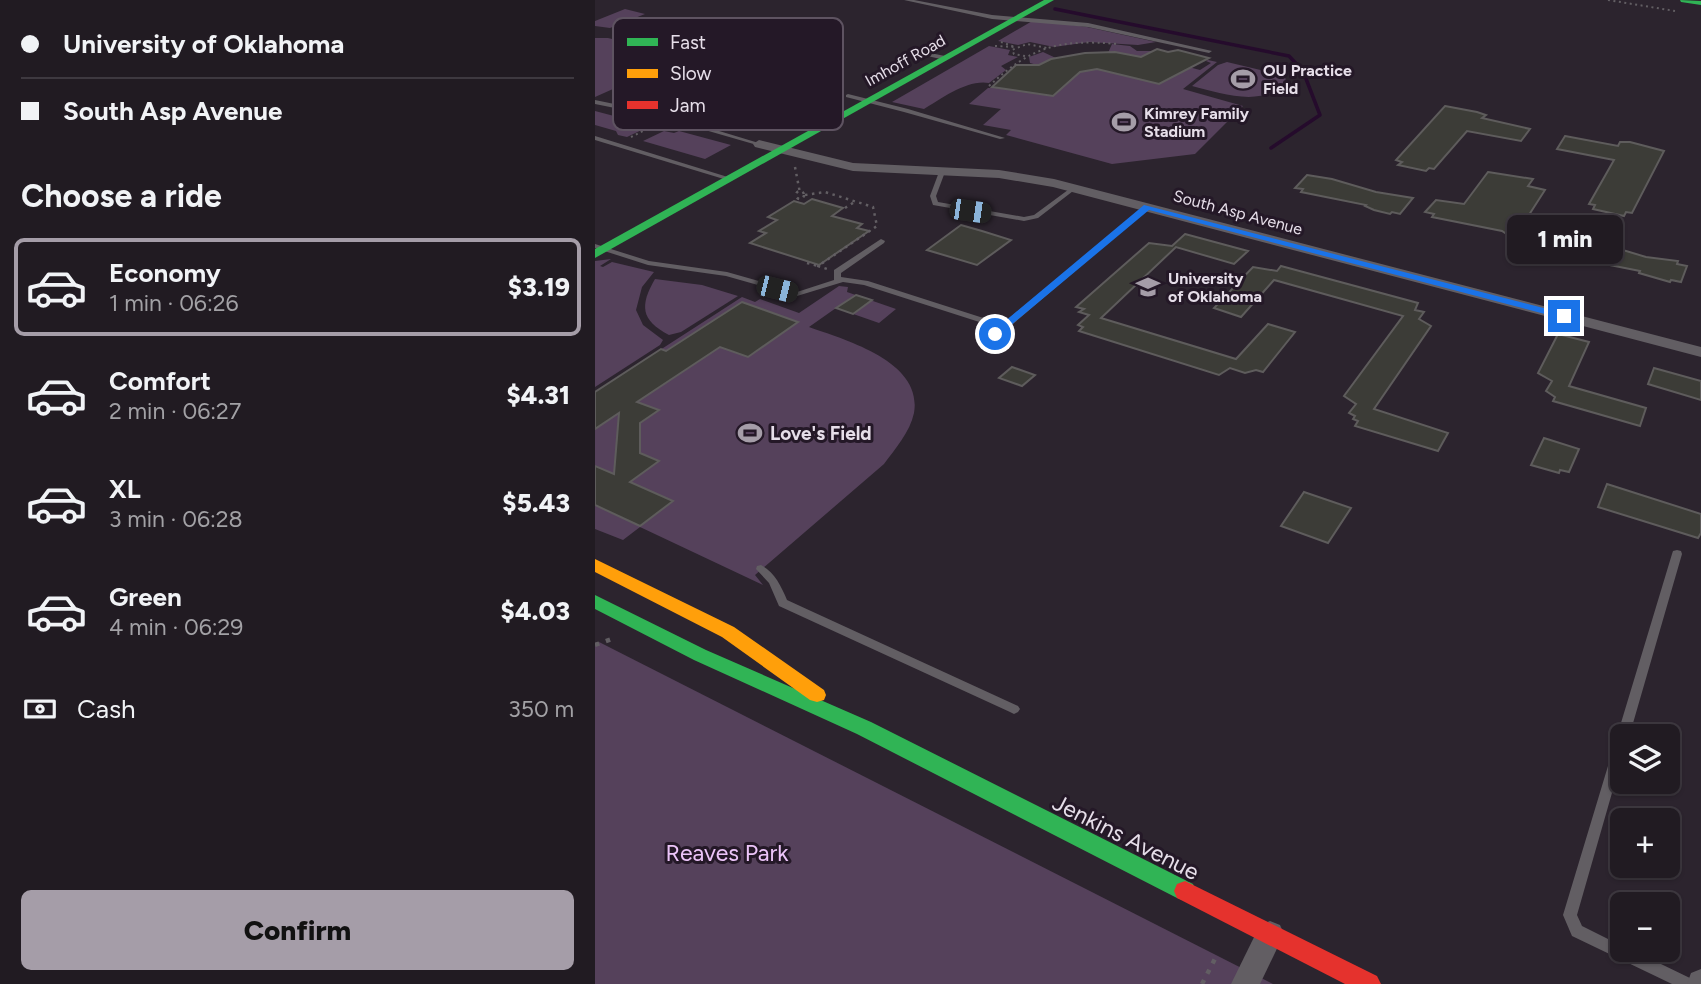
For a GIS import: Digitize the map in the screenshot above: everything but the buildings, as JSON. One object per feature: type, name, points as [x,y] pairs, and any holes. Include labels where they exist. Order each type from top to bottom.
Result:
[{"type":"main road","name":"Imhoff Road","points":[[843,99],[1024,0]]},
{"type":"main road","name":"Imhoff Road","points":[[843,115],[1049,0]]},
{"type":"main road","points":[[1682,6],[1701,3]]},
{"type":"main road","name":"Imhoff Road","points":[[684,185],[785,130]]},
{"type":"main road","name":"Imhoff Road","points":[[598,250],[817,130]]},
{"type":"main road","name":"Jenkins Avenue","points":[[595,565],[728,632],[864,728]]},
{"type":"main road","points":[[595,600],[622,578]]},
{"type":"main road","name":"Jenkins Avenue","points":[[595,600],[700,655],[864,728],[1369,984]]},
{"type":"street","name":"South Asp Avenue","points":[[759,144],[853,167],[1009,176],[1074,188],[1701,352]]},
{"type":"street","points":[[1245,984],[1270,934]]},
{"type":"lane","points":[[906,0],[992,17],[1088,25],[1209,51]]},
{"type":"lane","points":[[925,54],[945,58]]},
{"type":"lane","points":[[848,96],[1002,138]]},
{"type":"lane","points":[[595,102],[613,106]]},
{"type":"lane","points":[[712,130],[759,144]]},
{"type":"lane","points":[[595,138],[729,179]]},
{"type":"lane","points":[[942,172],[933,196],[935,204],[1023,218],[1035,217],[1074,188]]},
{"type":"lane","points":[[995,334],[1147,207]]},
{"type":"lane","points":[[840,281],[836,276],[837,272],[881,241]]},
{"type":"lane","points":[[598,250],[648,263],[727,274],[797,294],[840,281],[865,283],[1004,327]]},
{"type":"lane","points":[[1627,724],[1677,554]]},
{"type":"lane","points":[[761,569],[773,581],[783,603],[1014,709]]},
{"type":"lane","points":[[1610,781],[1570,915],[1577,931],[1687,984]]},
{"type":"path","points":[[1608,0],[1682,6]]},
{"type":"path","points":[[995,41],[1015,47]]},
{"type":"path","points":[[989,45],[1015,47],[1027,44],[1049,48]]},
{"type":"path","points":[[989,86],[1025,56],[1049,48],[1083,44],[1121,44]]},
{"type":"path","points":[[1015,47],[1011,52],[1025,56]]},
{"type":"path","points":[[626,139],[645,130]]},
{"type":"path","points":[[792,165],[795,167],[800,193]]},
{"type":"path","points":[[800,193],[794,197],[825,192],[873,207],[877,226],[868,234]]},
{"type":"path","points":[[800,193],[805,195]]},
{"type":"path","points":[[845,208],[856,201]]},
{"type":"path","points":[[807,262],[818,266]]},
{"type":"path","points":[[595,645],[611,639]]},
{"type":"path","points":[[1202,984],[1217,956]]},
{"type":"green space","points":[[625,9],[645,14],[635,18],[613,18],[613,27],[610,28],[595,26],[595,21]]},
{"type":"green space","points":[[1034,20],[1087,27],[1156,42],[1138,45],[1089,42],[1054,47],[1030,42],[1018,45],[998,41]]},
{"type":"green space","points":[[595,38],[613,39],[613,89],[595,97]]},
{"type":"green space","name":"Kimrey Family Stadium","points":[[1112,44],[1130,46],[1137,51],[1153,51],[1147,56],[1200,70],[1211,63],[1206,61],[1208,60],[1217,62],[1183,89],[1243,106],[1195,154],[1112,164],[1006,135],[1011,130],[983,125],[1001,109],[969,104],[988,88],[997,88],[1037,65],[1030,63],[1029,57],[1043,52],[1058,59],[1037,67],[1038,94],[1053,96],[1080,72],[1144,58],[1108,53]]},
{"type":"green space","points":[[989,46],[1010,50],[1008,55],[1018,57],[1001,66],[1006,70],[989,83],[964,87],[924,109],[892,102]]},
{"type":"green space","name":"OU Practice Field","points":[[1227,62],[1285,76],[1286,83],[1276,91],[1253,97],[1228,95],[1192,86],[1218,65]]},
{"type":"green space","points":[[595,111],[613,116],[613,130],[642,130],[627,137],[595,125]]},
{"type":"green space","points":[[664,131],[679,131],[731,145],[705,159],[643,141]]},
{"type":"green space","points":[[611,259],[600,266],[612,262],[654,272],[642,287],[636,310],[643,325],[663,340],[660,345],[595,387],[595,261]]},
{"type":"green space","points":[[655,279],[702,285],[738,296],[681,332],[669,335],[652,324],[645,311],[647,297]]},
{"type":"green space","name":"Love's Field","points":[[839,286],[848,287],[847,292],[896,309],[879,323],[836,308],[809,327],[860,346],[894,366],[906,379],[914,395],[914,413],[906,434],[884,464],[755,575],[763,585],[640,527],[623,540],[595,529],[595,392],[742,297],[755,302],[760,299],[799,313]]},
{"type":"green space","name":"Reaves Park","points":[[599,642],[1273,984],[595,984],[595,645]]},
{"type":"waterway","points":[[1055,9],[1289,56],[1303,71],[1320,115],[1271,148]]},
{"type":"traffic: fast","points":[[843,116],[1050,0]]},
{"type":"traffic: fast","points":[[1684,0],[1701,3]]},
{"type":"traffic: fast","points":[[595,254],[817,130]]},
{"type":"traffic: fast","points":[[595,601],[700,655],[864,728],[1185,891]]},
{"type":"traffic: slow","points":[[595,565],[728,632],[817,695]]},
{"type":"traffic: jam","points":[[1185,891],[1369,984]]},
{"type":"place","name":"OU Practice Field","points":[[1243,79]]},
{"type":"place","name":"Kimrey Family Stadium","points":[[1124,122]]},
{"type":"place","name":"University of Oklahoma","points":[[1148,287]]},
{"type":"place","name":"Love's Field","points":[[750,433]]},
{"type":"route","points":[[995,334],[1147,207],[1564,316]]}]
